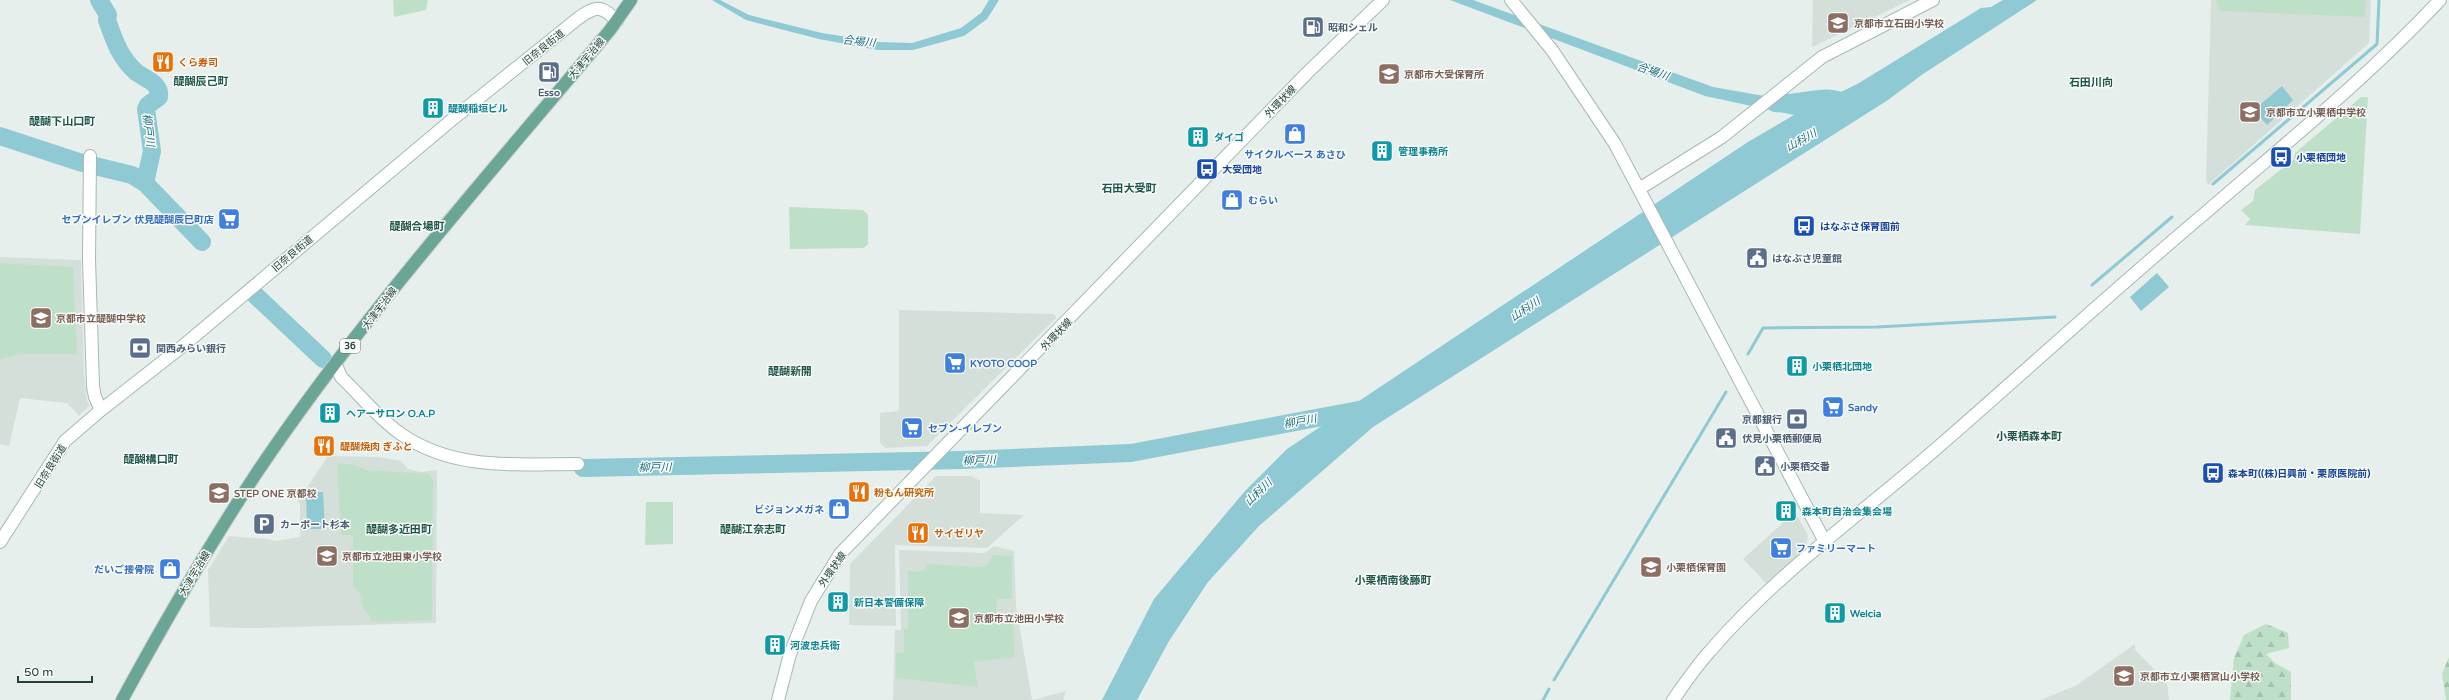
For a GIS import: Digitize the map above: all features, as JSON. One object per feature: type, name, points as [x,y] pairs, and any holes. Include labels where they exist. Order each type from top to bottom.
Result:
[{"type":"main road","name":"大津宇治線","points":[[122,700],[160,631],[239,500],[336,365],[430,243],[617,21],[631,0]]},
{"type":"street","name":"外環状線","points":[[778,700],[790,654],[811,601],[840,554],[936,457],[1307,73],[1383,0]]},
{"type":"street","points":[[1511,0],[1552,50],[1615,144],[1825,542]]},
{"type":"street","points":[[1639,189],[1722,137],[1822,57],[1933,0]]},
{"type":"street","points":[[1673,700],[1702,660],[1739,619],[1825,542],[2000,394],[2205,212],[2272,157],[2399,44],[2440,0]]},
{"type":"street","name":"旧奈良街道","points":[[0,542],[65,441],[101,410],[184,345],[454,118],[596,4],[617,21]]},
{"type":"street","points":[[90,163],[89,259],[94,386],[95,397],[101,410]]},
{"type":"street","points":[[336,365],[341,377],[400,433],[439,455],[477,463],[578,464]]},
{"type":"shaded area","name":"京都市立石田小学校","points":[[1813,0],[1910,0],[1812,47]]},
{"type":"shaded area","name":"京都市立小栗栖中学校","points":[[2211,0],[2371,0],[2369,43],[2208,185],[2206,180]]},
{"type":"shaded area","name":"京都市立醍醐中学校","points":[[0,257],[81,260],[84,375],[87,401],[90,405],[79,416],[67,403],[20,398],[9,446],[0,444]]},
{"type":"shaded area","name":"KYOTO COOP","points":[[899,310],[1054,314],[1056,318],[927,446],[885,448],[880,443],[880,413],[899,411]]},
{"type":"shaded area","name":"京都市立池田東小学校","points":[[328,456],[378,457],[401,461],[408,469],[421,472],[437,470],[436,623],[250,628],[210,627],[208,570],[229,536],[275,541],[300,537],[300,503],[297,502]]},
{"type":"shaded area","points":[[936,476],[972,476],[980,481],[980,513],[1024,515],[987,548],[895,545],[896,626],[849,625],[850,564]]},
{"type":"shaded area","name":"ファミリーマート","points":[[1795,512],[1808,535],[1806,549],[1767,584],[1743,559]]},
{"type":"shaded area","name":"京都市立池田小学校","points":[[994,546],[1014,551],[1016,606],[1032,700],[893,700],[895,630],[901,630],[899,550],[985,553]]},
{"type":"shaded area","name":"京都市立小栗栖宮山小学校","points":[[2135,644],[2135,650],[2155,670],[2161,681],[2167,683],[2169,700],[2041,700],[2077,685]]},
{"type":"shaded area","points":[[1066,691],[1063,700],[1033,700]]},
{"type":"green space","points":[[393,0],[428,0],[426,10],[394,17]]},
{"type":"green space","points":[[2216,0],[2366,0],[2365,17],[2220,11]]},
{"type":"green space","points":[[2361,97],[2368,97],[2360,234],[2245,225],[2250,219],[2241,210],[2253,201],[2255,190],[2294,159],[2295,153]]},
{"type":"green space","points":[[789,207],[863,210],[868,215],[868,244],[864,248],[790,249]]},
{"type":"green space","points":[[0,263],[73,267],[77,354],[22,354],[0,359]]},
{"type":"green space","points":[[337,463],[355,465],[367,470],[429,474],[433,479],[432,620],[371,622],[370,616],[363,608],[360,594],[353,586],[353,535],[341,535]]},
{"type":"green space","points":[[646,502],[673,502],[673,544],[645,545]]},
{"type":"green space","name":"京都市立池田小学校","points":[[993,555],[1012,556],[1012,599],[997,599],[996,615],[1012,615],[1015,657],[974,662],[978,687],[896,678],[896,653],[904,652],[904,629],[908,629],[908,570],[919,572],[926,568],[927,564],[986,567]]},
{"type":"green space","points":[[2266,624],[2288,633],[2289,648],[2266,654],[2275,663],[2291,672],[2291,700],[2230,700],[2234,658],[2244,635]]},
{"type":"green space","points":[[2449,657],[2449,700],[2446,700],[2442,674]]},
{"type":"water","points":[[712,0],[720,0],[749,15],[822,33],[879,42],[912,43],[961,28],[981,13],[989,0],[999,0],[987,19],[964,36],[913,50],[878,50],[819,39],[746,20]]},
{"type":"water","name":"山科川","points":[[1450,0],[1473,0],[1713,87],[1815,105],[1859,83],[1981,8],[1991,7],[2003,0],[2037,0],[1923,74],[1888,100],[1373,427],[1259,526],[1208,582],[1169,641],[1137,700],[1102,700],[1154,599],[1245,491],[1287,449],[1748,142],[1794,115],[1705,96]]},
{"type":"water","points":[[2282,86],[2293,100],[2267,125],[2254,110]]},
{"type":"water","points":[[2157,273],[2169,287],[2141,311],[2130,297]]},
{"type":"water","points":[[306,492],[323,492],[325,529],[307,529]]},
{"type":"waterway","name":"柳戸川","points":[[99,0],[108,15],[107,20],[115,42],[130,67],[158,88],[159,97],[148,105],[146,109],[152,151],[145,183],[202,242]]},
{"type":"waterway","points":[[2213,184],[2377,44],[2379,0]]},
{"type":"waterway","name":"合場川","points":[[1775,103],[1831,99],[1849,105]]},
{"type":"waterway","points":[[0,136],[79,162],[132,175],[145,183]]},
{"type":"waterway","points":[[2092,285],[2172,217]]},
{"type":"waterway","name":"柳戸川","points":[[252,292],[323,359]]},
{"type":"waterway","points":[[1748,354],[1763,328],[1878,327],[2055,317]]},
{"type":"waterway","points":[[1554,680],[1726,392]]},
{"type":"waterway","name":"柳戸川","points":[[583,468],[962,460],[1131,453],[1364,409]]},
{"type":"waterway","points":[[1543,700],[1549,689]]},
{"type":"place","name":"京都市立石田小学校","points":[[1838,23]]},
{"type":"place","name":"昭和シェル","points":[[1313,27]]},
{"type":"place","name":"くら寿司","points":[[163,62]]},
{"type":"place","name":"Esso","points":[[549,72]]},
{"type":"place","name":"京都市大受保育所","points":[[1389,74]]},
{"type":"place","name":"醍醐稲垣ビル","points":[[433,108]]},
{"type":"place","name":"京都市立小栗栖中学校","points":[[2250,112]]},
{"type":"place","name":"サイクルベース あさひ","points":[[1295,134]]},
{"type":"place","name":"ダイゴ","points":[[1198,137]]},
{"type":"place","name":"管理事務所","points":[[1382,151]]},
{"type":"place","name":"小栗栖団地","points":[[2281,157]]},
{"type":"place","name":"大受団地","points":[[1207,169]]},
{"type":"place","name":"むらい","points":[[1232,200]]},
{"type":"place","name":"セブンイレブン 伏見醍醐辰巳町店","points":[[229,219]]},
{"type":"place","name":"はなぶさ保育園前","points":[[1804,226]]},
{"type":"place","name":"はなぶさ児童館","points":[[1757,258]]},
{"type":"place","name":"京都市立醍醐中学校","points":[[41,318]]},
{"type":"place","name":"関西みらい銀行","points":[[140,348]]},
{"type":"place","name":"KYOTO COOP","points":[[955,363]]},
{"type":"place","name":"小栗栖北団地","points":[[1797,366]]},
{"type":"place","name":"Sandy","points":[[1833,407]]},
{"type":"place","name":"ヘアーサロン O.A.P","points":[[330,413]]},
{"type":"place","name":"京都銀行","points":[[1797,419]]},
{"type":"place","name":"セブン-イレブン","points":[[912,428]]},
{"type":"place","name":"伏見小栗栖郵便局","points":[[1726,438]]},
{"type":"place","name":"醍醐焼肉 ぎふと","points":[[324,446]]},
{"type":"place","name":"小栗栖交番","points":[[1765,466]]},
{"type":"place","name":"森本町((株)日興前・栗原医院前)","points":[[2213,473]]},
{"type":"place","name":"粉もん研究所","points":[[859,492]]},
{"type":"place","name":"STEP ONE 京都校","points":[[219,493]]},
{"type":"place","name":"ビジョンメガネ","points":[[839,509]]},
{"type":"place","name":"森本町自治会集会場","points":[[1786,511]]},
{"type":"place","name":"カーポート杉本","points":[[264,524]]},
{"type":"place","name":"サイゼリヤ","points":[[918,533]]},
{"type":"place","name":"ファミリーマート","points":[[1781,548]]},
{"type":"place","name":"京都市立池田東小学校","points":[[327,556]]},
{"type":"place","name":"小栗栖保育園","points":[[1651,567]]},
{"type":"place","name":"だいご接骨院","points":[[170,569]]},
{"type":"place","name":"新日本警備保障","points":[[838,602]]},
{"type":"place","name":"Welcia","points":[[1835,613]]},
{"type":"place","name":"京都市立池田小学校","points":[[959,618]]},
{"type":"place","name":"河波忠兵衛","points":[[775,645]]},
{"type":"place","name":"京都市立小栗栖宮山小学校","points":[[2124,676]]},
{"type":"district","name":"醍醐辰己町","points":[[201,81]]},
{"type":"district","name":"石田川向","points":[[2091,82]]},
{"type":"district","name":"醍醐下山口町","points":[[62,121]]},
{"type":"district","name":"石田大受町","points":[[1129,188]]},
{"type":"district","name":"醍醐合場町","points":[[417,226]]},
{"type":"district","name":"醍醐新開","points":[[790,371]]},
{"type":"district","name":"小栗栖森本町","points":[[2029,436]]},
{"type":"district","name":"醍醐構口町","points":[[151,459]]},
{"type":"district","name":"醍醐多近田町","points":[[399,529]]},
{"type":"district","name":"醍醐江奈志町","points":[[753,529]]},
{"type":"district","name":"小栗栖南後藤町","points":[[1393,580]]}]
